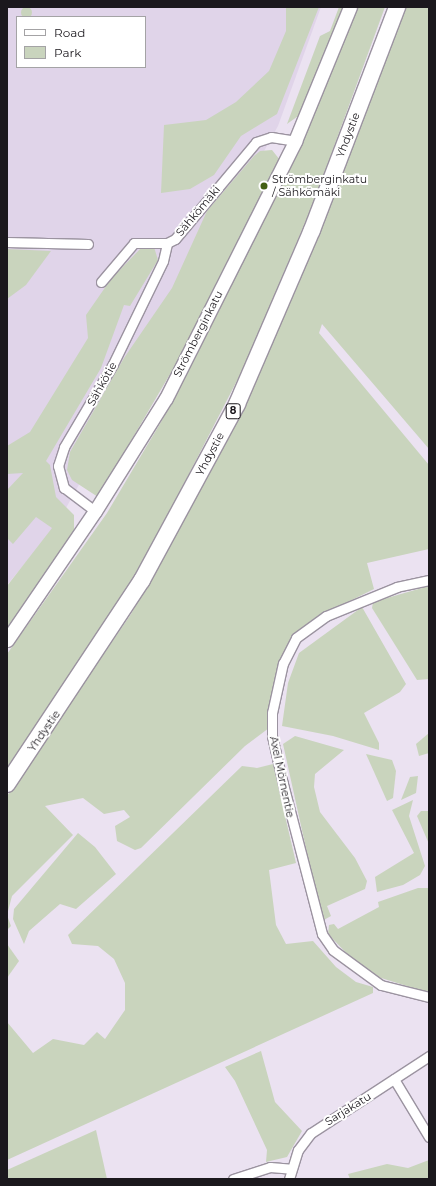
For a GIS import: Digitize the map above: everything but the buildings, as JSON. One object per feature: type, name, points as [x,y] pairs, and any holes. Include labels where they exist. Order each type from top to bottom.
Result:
[{"type":"highway","name":"Yhdystie","points":[[7,784],[142,580],[237,404],[312,230],[397,7]]},
{"type":"street","name":"Strömberginkatu","points":[[7,640],[95,511],[166,398],[294,141],[350,7]]},
{"type":"street","name":"Sähkömäki","points":[[101,282],[134,243],[167,244],[175,239],[256,142],[270,137],[294,141]]},
{"type":"street","points":[[7,242],[88,244]]},
{"type":"street","name":"Sähkötie","points":[[95,511],[64,488],[58,466],[64,447],[117,357],[163,261],[167,244]]},
{"type":"street","name":"Axel Mörnentie","points":[[429,580],[397,587],[326,616],[296,638],[283,663],[272,714],[272,736],[322,934],[333,950],[381,985],[429,998]]},
{"type":"street","name":"Sarjakatu","points":[[289,1179],[298,1150],[311,1133],[429,1056]]},
{"type":"street","points":[[394,1079],[429,1137]]},
{"type":"street","points":[[233,1179],[270,1167],[291,1169]]},
{"type":"shaded area","points":[[7,7],[321,7],[278,126],[56,526],[7,585]]},
{"type":"green space","points":[[28,7],[31,10],[30,16],[22,16],[22,8]]},
{"type":"green space","points":[[286,7],[319,7],[277,114],[241,136],[214,175],[190,189],[161,193],[164,125],[206,120],[236,102],[269,71],[286,31]]},
{"type":"green space","points":[[339,7],[345,7],[301,114],[287,124],[320,36],[330,31]]},
{"type":"green space","points":[[357,7],[385,7],[313,204],[243,369],[141,567],[7,768],[7,654],[107,513],[161,422],[312,119]]},
{"type":"green space","points":[[404,7],[429,7],[429,449],[322,324],[319,333],[429,465],[429,549],[367,563],[374,589],[328,612],[293,638],[269,728],[245,746],[141,848],[135,850],[117,841],[115,826],[130,817],[124,810],[104,814],[83,798],[45,806],[73,835],[12,896],[7,915],[7,796],[131,614],[211,471],[296,290]]},
{"type":"green space","points":[[272,150],[280,160],[183,352],[98,497],[72,480],[67,470],[70,452],[124,358],[172,288],[207,211],[254,156],[260,151]]},
{"type":"green space","points":[[143,246],[154,247],[158,260],[130,306],[124,305],[101,368],[46,461],[50,465],[56,497],[74,515],[74,533],[7,629],[7,586],[52,528],[36,517],[13,544],[7,538],[7,490],[23,473],[7,474],[7,446],[30,432],[88,338],[86,315],[111,279]]},
{"type":"green space","points":[[7,249],[51,251],[26,285],[7,299]]},
{"type":"green space","points":[[429,586],[429,679],[417,680],[372,608],[373,602]]},
{"type":"green space","points":[[362,607],[406,684],[400,692],[364,713],[379,743],[379,750],[333,736],[282,726],[288,683],[299,653]]},
{"type":"green space","points":[[429,733],[429,753],[419,756],[416,744]]},
{"type":"green space","points":[[295,736],[344,750],[315,774],[314,787],[320,812],[355,858],[367,881],[365,889],[327,906],[331,916],[322,921],[283,744]]},
{"type":"green space","points":[[366,754],[392,760],[396,771],[393,798],[387,801]]},
{"type":"green space","points":[[273,764],[296,863],[269,870],[276,925],[286,944],[313,941],[336,967],[356,982],[373,987],[373,993],[7,1160],[7,1022],[33,1053],[53,1039],[84,1045],[97,1032],[105,1039],[125,1010],[125,983],[114,959],[98,946],[72,944],[68,935],[242,766],[257,768]]},
{"type":"green space","points":[[418,776],[416,793],[401,800],[410,777]]},
{"type":"green space","points":[[413,800],[409,816],[425,866],[420,875],[403,885],[377,892],[375,877],[414,853],[392,810]]},
{"type":"green space","points":[[421,811],[429,811],[429,844],[417,816]]},
{"type":"green space","points":[[78,833],[95,847],[116,874],[76,909],[60,904],[29,931],[24,944],[13,919],[14,909]]},
{"type":"green space","points":[[418,888],[429,888],[429,993],[378,977],[356,963],[328,934],[329,925],[334,924],[338,929],[379,907],[378,902]]},
{"type":"green space","points":[[7,915],[11,926],[7,930]]},
{"type":"green space","points":[[7,944],[19,961],[7,978]]},
{"type":"green space","points":[[261,1051],[275,1102],[302,1131],[287,1157],[266,1162],[267,1150],[235,1081],[225,1067]]},
{"type":"green space","points":[[96,1130],[107,1179],[7,1179],[7,1170]]},
{"type":"green space","points":[[429,1160],[429,1179],[350,1179],[348,1174],[387,1164],[408,1168]]},
{"type":"place","name":"Strömberginkatu / Sähkömäki","points":[[264,186]]}]
